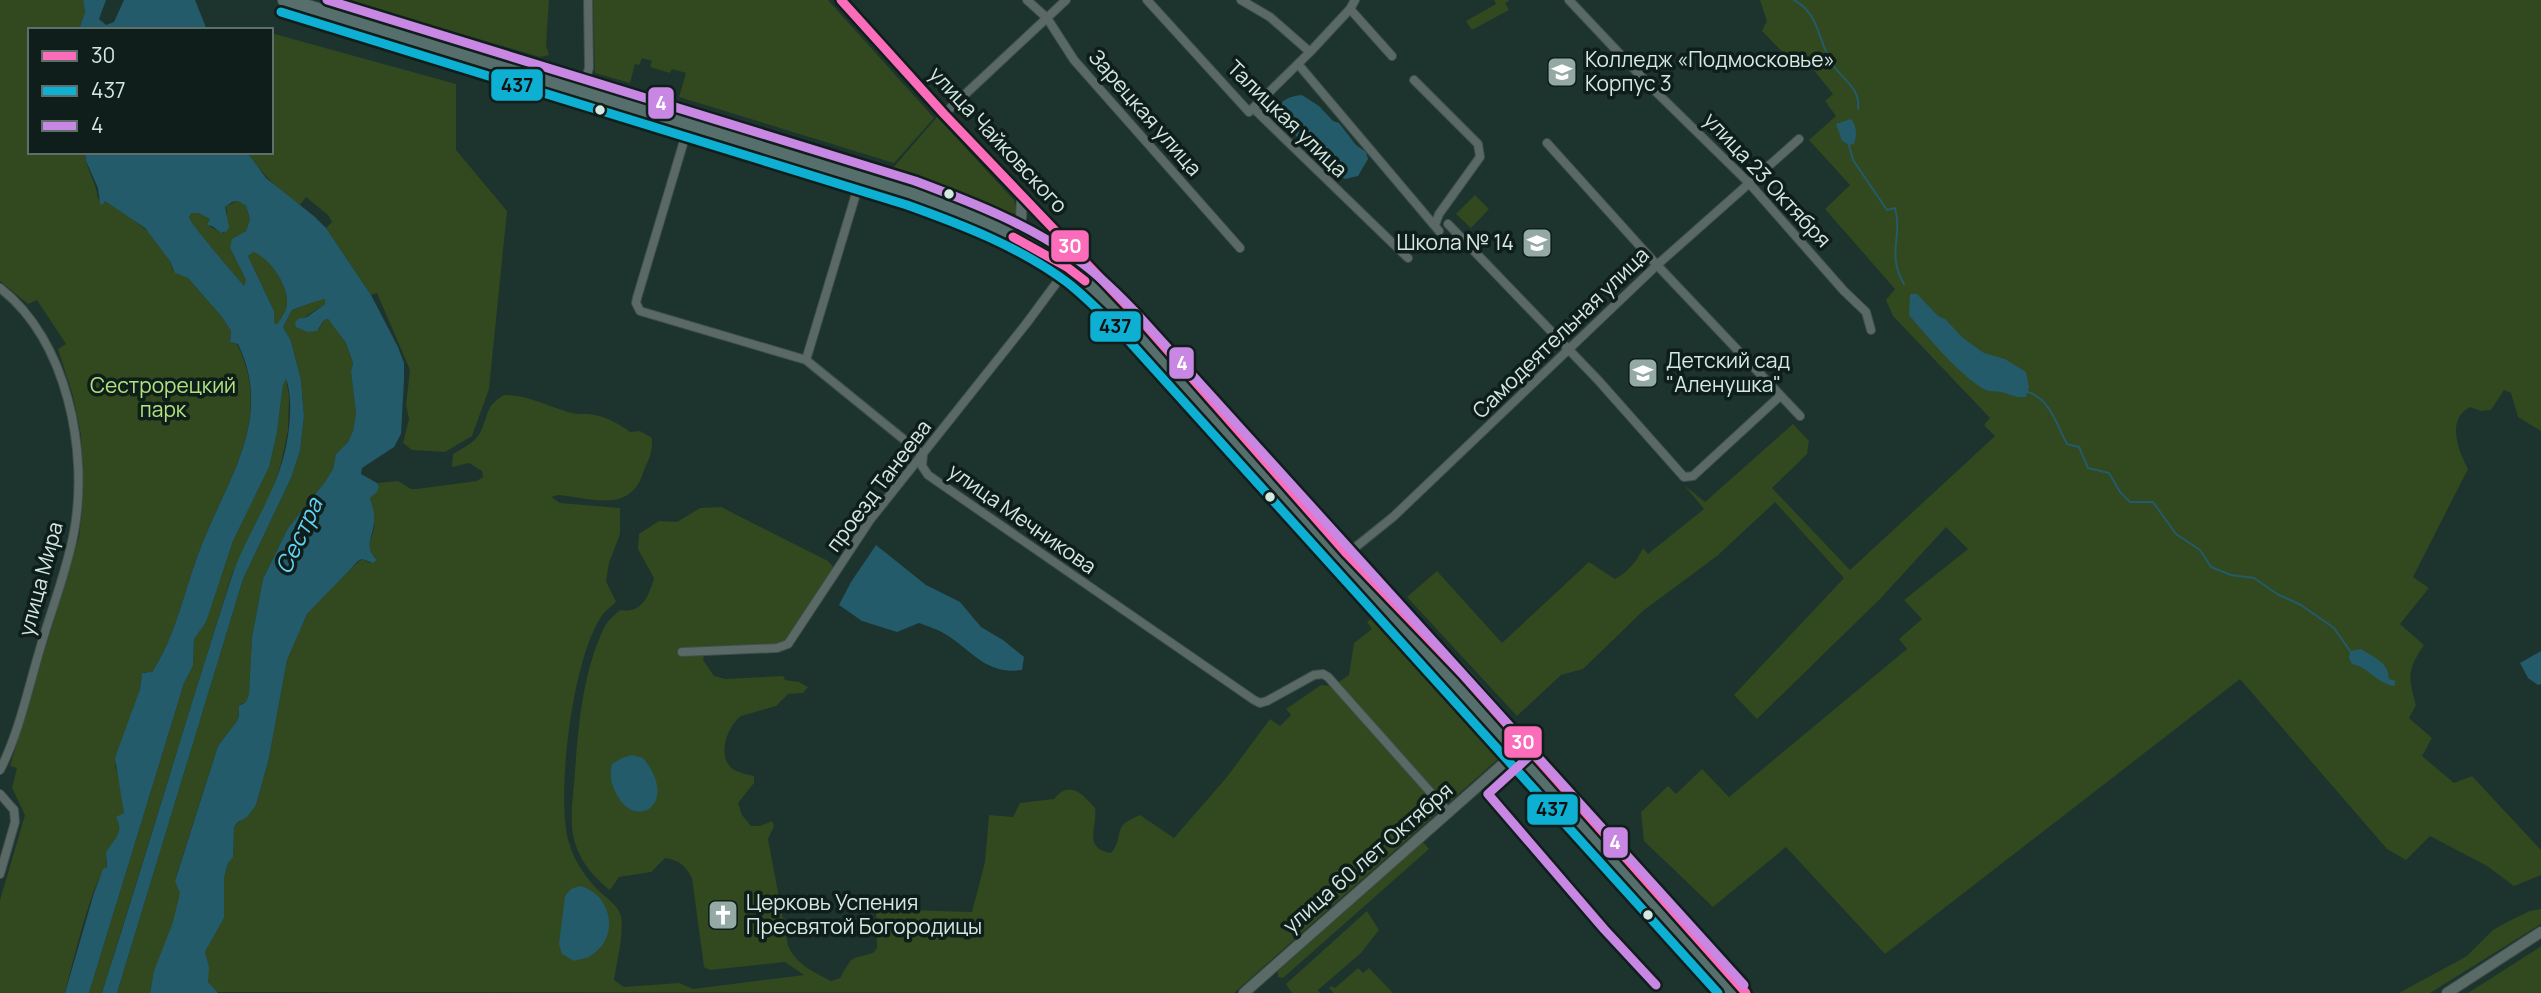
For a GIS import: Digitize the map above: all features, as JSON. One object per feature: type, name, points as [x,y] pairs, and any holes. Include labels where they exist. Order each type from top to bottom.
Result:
[{"type":"highway","points":[[285,0],[861,177],[940,203],[1015,233]]},
{"type":"highway","points":[[309,0],[912,185],[948,198],[1101,281]]},
{"type":"highway","name":"улица Чайковского","points":[[1071,264],[1082,279],[1129,323],[1746,993]]},
{"type":"highway","name":"улица Чайковского","points":[[1101,281],[1170,353],[1347,554],[1402,609],[1735,993]]},
{"type":"street","points":[[584,85],[589,68],[588,0]]},
{"type":"street","name":"улица Чайковского","points":[[841,0],[1101,281]]},
{"type":"street","name":"Зарецкая улица","points":[[1027,0],[1047,18],[1074,61],[1240,247]]},
{"type":"street","points":[[944,114],[1066,0]]},
{"type":"street","name":"Талицкая улица","points":[[1147,0],[1250,111],[1253,108],[1408,258]]},
{"type":"street","points":[[1241,0],[1270,17],[1310,52]]},
{"type":"street","points":[[1253,108],[1310,52],[1350,9],[1354,0]]},
{"type":"street","name":"улица 23 Октября","points":[[1569,0],[1645,81],[1749,183],[1844,291],[1866,312],[1871,330]]},
{"type":"street","points":[[1350,9],[1392,56]]},
{"type":"street","points":[[1298,64],[1437,228],[1440,214],[1480,157],[1478,144],[1414,80]]},
{"type":"street","name":"улица Мечникова","points":[[689,124],[637,298],[638,308],[644,313],[806,360],[923,455],[922,466],[928,475],[1254,701],[1268,701],[1317,674],[1328,677],[1449,813]]},
{"type":"street","name":"Самодеятельная улица","points":[[1347,554],[1393,517],[1657,265],[1799,139]]},
{"type":"street","points":[[1547,143],[1657,265],[1800,415]]},
{"type":"street","points":[[806,360],[861,177]]},
{"type":"street","points":[[1015,233],[1021,218],[1022,197]]},
{"type":"street","points":[[1448,224],[1569,349],[1686,477],[1693,475],[1780,396]]},
{"type":"street","name":"проезд Танеева","points":[[682,652],[778,648],[788,644],[870,520],[1071,264]]},
{"type":"street","name":"улица Мира","points":[[0,288],[18,303],[40,331],[50,350],[73,421],[78,493],[74,532],[63,573],[17,724],[0,770]]},
{"type":"street","name":"улица 60 лет Октября","points":[[1244,993],[1521,748]]},
{"type":"street","points":[[0,794],[14,810],[15,822],[0,874]]},
{"type":"street","points":[[2447,993],[2541,932]]},
{"type":"green space","name":"Сестрорецкий парк","points":[[0,0],[83,0],[85,12],[80,28],[28,28],[28,154],[85,154],[98,199],[125,214],[154,238],[169,258],[173,270],[188,278],[222,317],[231,331],[230,342],[237,344],[247,372],[251,399],[249,425],[242,450],[199,552],[167,644],[152,672],[144,672],[141,678],[140,689],[115,766],[121,783],[124,813],[119,821],[119,837],[107,854],[107,867],[95,887],[65,993],[0,993],[0,900],[25,815],[12,788],[17,768],[10,766],[79,537],[83,484],[81,435],[73,396],[58,349],[66,344],[37,300],[28,304],[0,281]]},
{"type":"green space","points":[[346,0],[549,0],[546,45],[549,55],[540,57]]},
{"type":"green space","points":[[593,0],[828,0],[934,118],[894,163],[679,97],[686,73],[672,69],[670,73],[650,67],[652,61],[642,58],[639,65],[635,64],[630,83],[595,73]]},
{"type":"green space","points":[[1494,0],[1510,0],[1505,3],[1509,10],[1472,30],[1466,21],[1496,4]]},
{"type":"green space","points":[[1760,0],[2541,0],[2541,431],[2518,417],[2511,393],[2504,390],[2491,410],[2481,411],[2470,407],[2463,413],[2458,420],[2456,436],[2468,469],[2413,577],[2429,588],[2400,624],[2424,645],[2412,668],[2411,687],[2416,705],[2409,718],[2432,738],[2422,756],[2454,783],[2472,776],[2541,850],[2541,875],[2514,886],[2487,866],[2430,836],[2406,860],[2387,849],[2240,679],[1885,954],[1786,847],[1713,907],[1644,841],[1641,812],[1668,786],[1676,794],[1702,769],[1729,797],[1907,649],[1899,639],[1922,619],[1904,600],[1968,549],[1946,527],[1880,599],[1757,719],[1734,695],[1844,578],[1775,502],[1717,556],[1644,610],[1583,669],[1561,675],[1517,716],[1407,597],[1437,571],[1502,643],[1589,562],[1615,579],[1624,573],[1635,562],[1643,548],[1648,554],[1704,509],[1684,485],[1705,502],[1793,424],[1809,441],[1807,454],[1772,488],[1850,570],[1995,436],[1984,425],[1990,418],[1893,316],[1886,300],[1895,289],[1825,209],[1850,185],[1809,140],[1836,116],[1825,101],[1833,94],[1808,63],[1800,70],[1762,31],[1767,21]]},
{"type":"green space","points":[[273,34],[456,84],[456,150],[507,211],[489,389],[472,436],[445,452],[412,450],[403,443],[409,419],[406,405],[410,370],[377,293],[371,295],[326,228],[332,222],[328,215],[306,197],[300,205],[271,181],[249,154],[273,154]]},
{"type":"green space","points":[[937,117],[1014,200],[1017,213],[1005,215],[949,188],[892,169]]},
{"type":"green space","points":[[1475,195],[1489,209],[1471,228],[1456,214]]},
{"type":"green space","points":[[238,201],[246,206],[250,219],[246,231],[236,237],[230,248],[246,280],[244,286],[189,217],[192,213],[198,213],[210,219],[208,225],[224,233],[226,206]]},
{"type":"green space","points":[[253,251],[273,267],[286,293],[286,309],[277,324],[274,323],[274,311],[248,256]]},
{"type":"green space","points":[[323,298],[325,304],[302,319],[319,329],[324,320],[328,319],[346,343],[353,363],[351,372],[356,413],[353,431],[348,442],[336,454],[333,469],[325,482],[288,528],[263,579],[252,637],[249,694],[246,702],[241,704],[237,721],[218,746],[175,880],[180,891],[180,900],[150,993],[117,993],[243,579],[291,478],[300,451],[304,416],[301,380],[291,341],[283,327],[292,310]]},
{"type":"green space","points":[[286,379],[289,396],[288,430],[281,464],[267,505],[232,574],[102,993],[89,993],[184,683],[193,666],[194,639],[206,621],[233,541],[269,466]]},
{"type":"green space","points":[[504,395],[529,399],[571,413],[600,416],[630,432],[640,431],[652,438],[650,455],[642,476],[636,488],[627,495],[607,500],[559,495],[551,497],[560,503],[620,508],[620,534],[609,563],[606,581],[616,602],[604,613],[583,658],[570,725],[564,793],[565,821],[574,855],[587,878],[614,904],[621,916],[621,940],[614,980],[624,987],[679,983],[693,989],[804,975],[785,962],[710,970],[704,967],[692,878],[684,866],[665,858],[651,872],[619,877],[610,890],[596,878],[585,863],[573,836],[572,810],[579,725],[590,667],[608,621],[620,610],[628,611],[639,606],[647,597],[654,578],[638,549],[639,534],[659,521],[677,522],[700,508],[721,507],[828,561],[834,568],[791,637],[783,645],[705,652],[703,660],[714,676],[725,679],[783,676],[785,680],[799,682],[808,687],[803,693],[788,694],[776,706],[741,716],[729,731],[725,758],[733,769],[754,776],[754,783],[738,803],[742,815],[751,826],[772,821],[774,826],[768,839],[788,946],[801,963],[831,981],[840,978],[852,960],[873,953],[877,948],[876,909],[972,912],[985,862],[989,815],[1013,817],[1020,803],[1054,799],[1065,790],[1070,790],[1080,794],[1095,808],[1094,841],[1102,850],[1111,853],[1124,824],[1140,815],[1174,838],[1227,777],[1270,719],[1280,726],[1291,715],[1286,709],[1321,685],[1333,686],[1349,675],[1354,643],[1372,629],[1367,622],[1382,610],[1497,740],[1500,752],[1498,759],[1234,993],[216,992],[208,982],[205,952],[224,918],[224,878],[233,856],[234,827],[256,805],[269,758],[287,660],[307,614],[343,575],[362,559],[370,563],[377,560],[370,545],[374,524],[370,498],[379,487],[377,483],[398,481],[411,489],[417,489],[477,481],[483,477],[482,471],[469,463],[452,467],[453,454],[478,437],[490,407]]},
{"type":"green space","points":[[1423,842],[1429,849],[1283,978],[1278,977],[1278,971]]},
{"type":"green space","points":[[2541,909],[2541,924],[2430,993],[2399,993],[2467,956],[2493,930],[2530,911]]},
{"type":"green space","points":[[1367,911],[1379,930],[1361,953],[1318,990],[1320,993],[1292,993],[1286,984]]},
{"type":"green space","points":[[2541,946],[2541,993],[2468,993],[2537,949]]},
{"type":"green space","points":[[1358,968],[1363,973],[1369,968],[1393,993],[1334,993],[1329,988],[1335,988]]},
{"type":"water","points":[[83,0],[106,0],[99,19],[106,25],[114,22],[124,0],[195,0],[206,28],[80,28],[85,12]]},
{"type":"water","points":[[1302,95],[1339,123],[1356,145],[1366,152],[1368,159],[1358,176],[1345,179],[1342,177],[1293,133],[1277,113],[1283,102]]},
{"type":"water","points":[[1851,119],[1856,134],[1854,144],[1849,145],[1842,141],[1836,124]]},
{"type":"water","name":"Сестра","points":[[85,154],[248,154],[266,178],[326,228],[371,295],[404,363],[401,434],[394,447],[362,468],[361,474],[379,487],[370,498],[374,519],[370,551],[377,560],[373,563],[362,559],[358,561],[307,614],[287,660],[269,758],[256,805],[247,817],[234,827],[233,857],[228,863],[224,878],[224,918],[205,952],[209,967],[208,982],[218,993],[150,993],[154,971],[173,922],[180,893],[175,881],[218,746],[237,721],[239,706],[246,702],[249,694],[252,637],[263,579],[288,528],[325,482],[333,469],[336,454],[348,442],[353,431],[356,413],[351,372],[353,363],[346,343],[328,319],[324,320],[317,331],[307,332],[296,327],[295,322],[298,319],[307,317],[325,304],[325,299],[292,310],[283,327],[291,341],[301,380],[304,416],[300,451],[291,478],[243,579],[117,993],[102,993],[231,579],[281,465],[290,413],[290,395],[286,379],[269,467],[233,541],[206,622],[194,639],[193,666],[184,683],[89,993],[65,993],[94,893],[103,869],[107,867],[106,853],[119,832],[116,817],[124,813],[115,758],[140,689],[142,673],[152,672],[167,644],[199,552],[233,475],[249,425],[251,399],[248,372],[238,344],[230,342],[231,331],[222,317],[188,278],[175,273],[170,261],[145,228],[105,201],[102,205],[100,203],[98,188]],"holes":[[[238,201],[246,206],[250,219],[246,231],[232,239],[230,248],[246,280],[244,286],[189,217],[192,213],[198,213],[210,219],[207,225],[221,233],[229,227],[225,207]],[[253,252],[273,268],[286,293],[286,309],[277,324],[274,323],[274,311],[248,256]]]},
{"type":"water","points":[[1910,294],[1917,294],[1938,316],[1984,353],[2005,359],[2026,372],[2029,387],[2026,397],[1989,391],[1958,369],[1909,315]]},
{"type":"water","points":[[876,545],[926,585],[960,602],[981,627],[1024,657],[1022,670],[1009,671],[988,665],[955,640],[919,623],[897,632],[862,621],[839,605]]},
{"type":"water","points":[[2361,649],[2383,664],[2389,679],[2396,681],[2394,686],[2352,664],[2350,651]]},
{"type":"water","points":[[2541,651],[2541,684],[2538,685],[2528,678],[2520,663]]},
{"type":"water","points":[[632,755],[643,758],[653,774],[657,788],[656,799],[651,807],[644,811],[635,811],[625,806],[611,780],[612,764]]},
{"type":"water","points":[[580,886],[599,898],[609,917],[609,928],[600,948],[588,957],[574,961],[562,954],[559,944],[565,896],[571,889]]},
{"type":"waterway","points":[[1794,0],[1802,5],[1813,20],[1831,62],[1853,89],[1858,109]]},
{"type":"waterway","points":[[1849,145],[1853,160],[1887,210],[1895,208],[1896,263],[1904,284]]},
{"type":"waterway","points":[[2028,392],[2048,407],[2067,444],[2079,447],[2088,468],[2109,473],[2120,492],[2130,502],[2153,502],[2176,534],[2200,550],[2211,567],[2231,575],[2254,578],[2277,594],[2301,605],[2334,628],[2350,651]]},
{"type":"transit line","name":"4","points":[[327,0],[915,181],[1002,216],[1064,250],[1098,276],[1138,315],[1744,985]]},
{"type":"transit line","name":"30","points":[[841,0],[944,114],[1147,327],[1347,554],[1464,676],[1746,993]]},
{"type":"transit line","name":"437","points":[[281,12],[907,205],[991,238],[1050,270],[1075,289],[1120,331],[1718,993]]},
{"type":"transit line","name":"30","points":[[1013,237],[1067,267],[1085,281]]},
{"type":"transit line","name":"4","points":[[1530,731],[1537,741],[1534,752],[1488,794],[1656,985]]},
{"type":"place","name":"Колледж «Подмосковье» Корпус 3","points":[[1562,72]]},
{"type":"place","name":"Школа № 14","points":[[1537,243]]},
{"type":"place","name":"Детский сад \"Аленушка\"","points":[[1643,373]]},
{"type":"place","name":"Церковь Успения Пресвятой Богородицы","points":[[723,915]]}]
